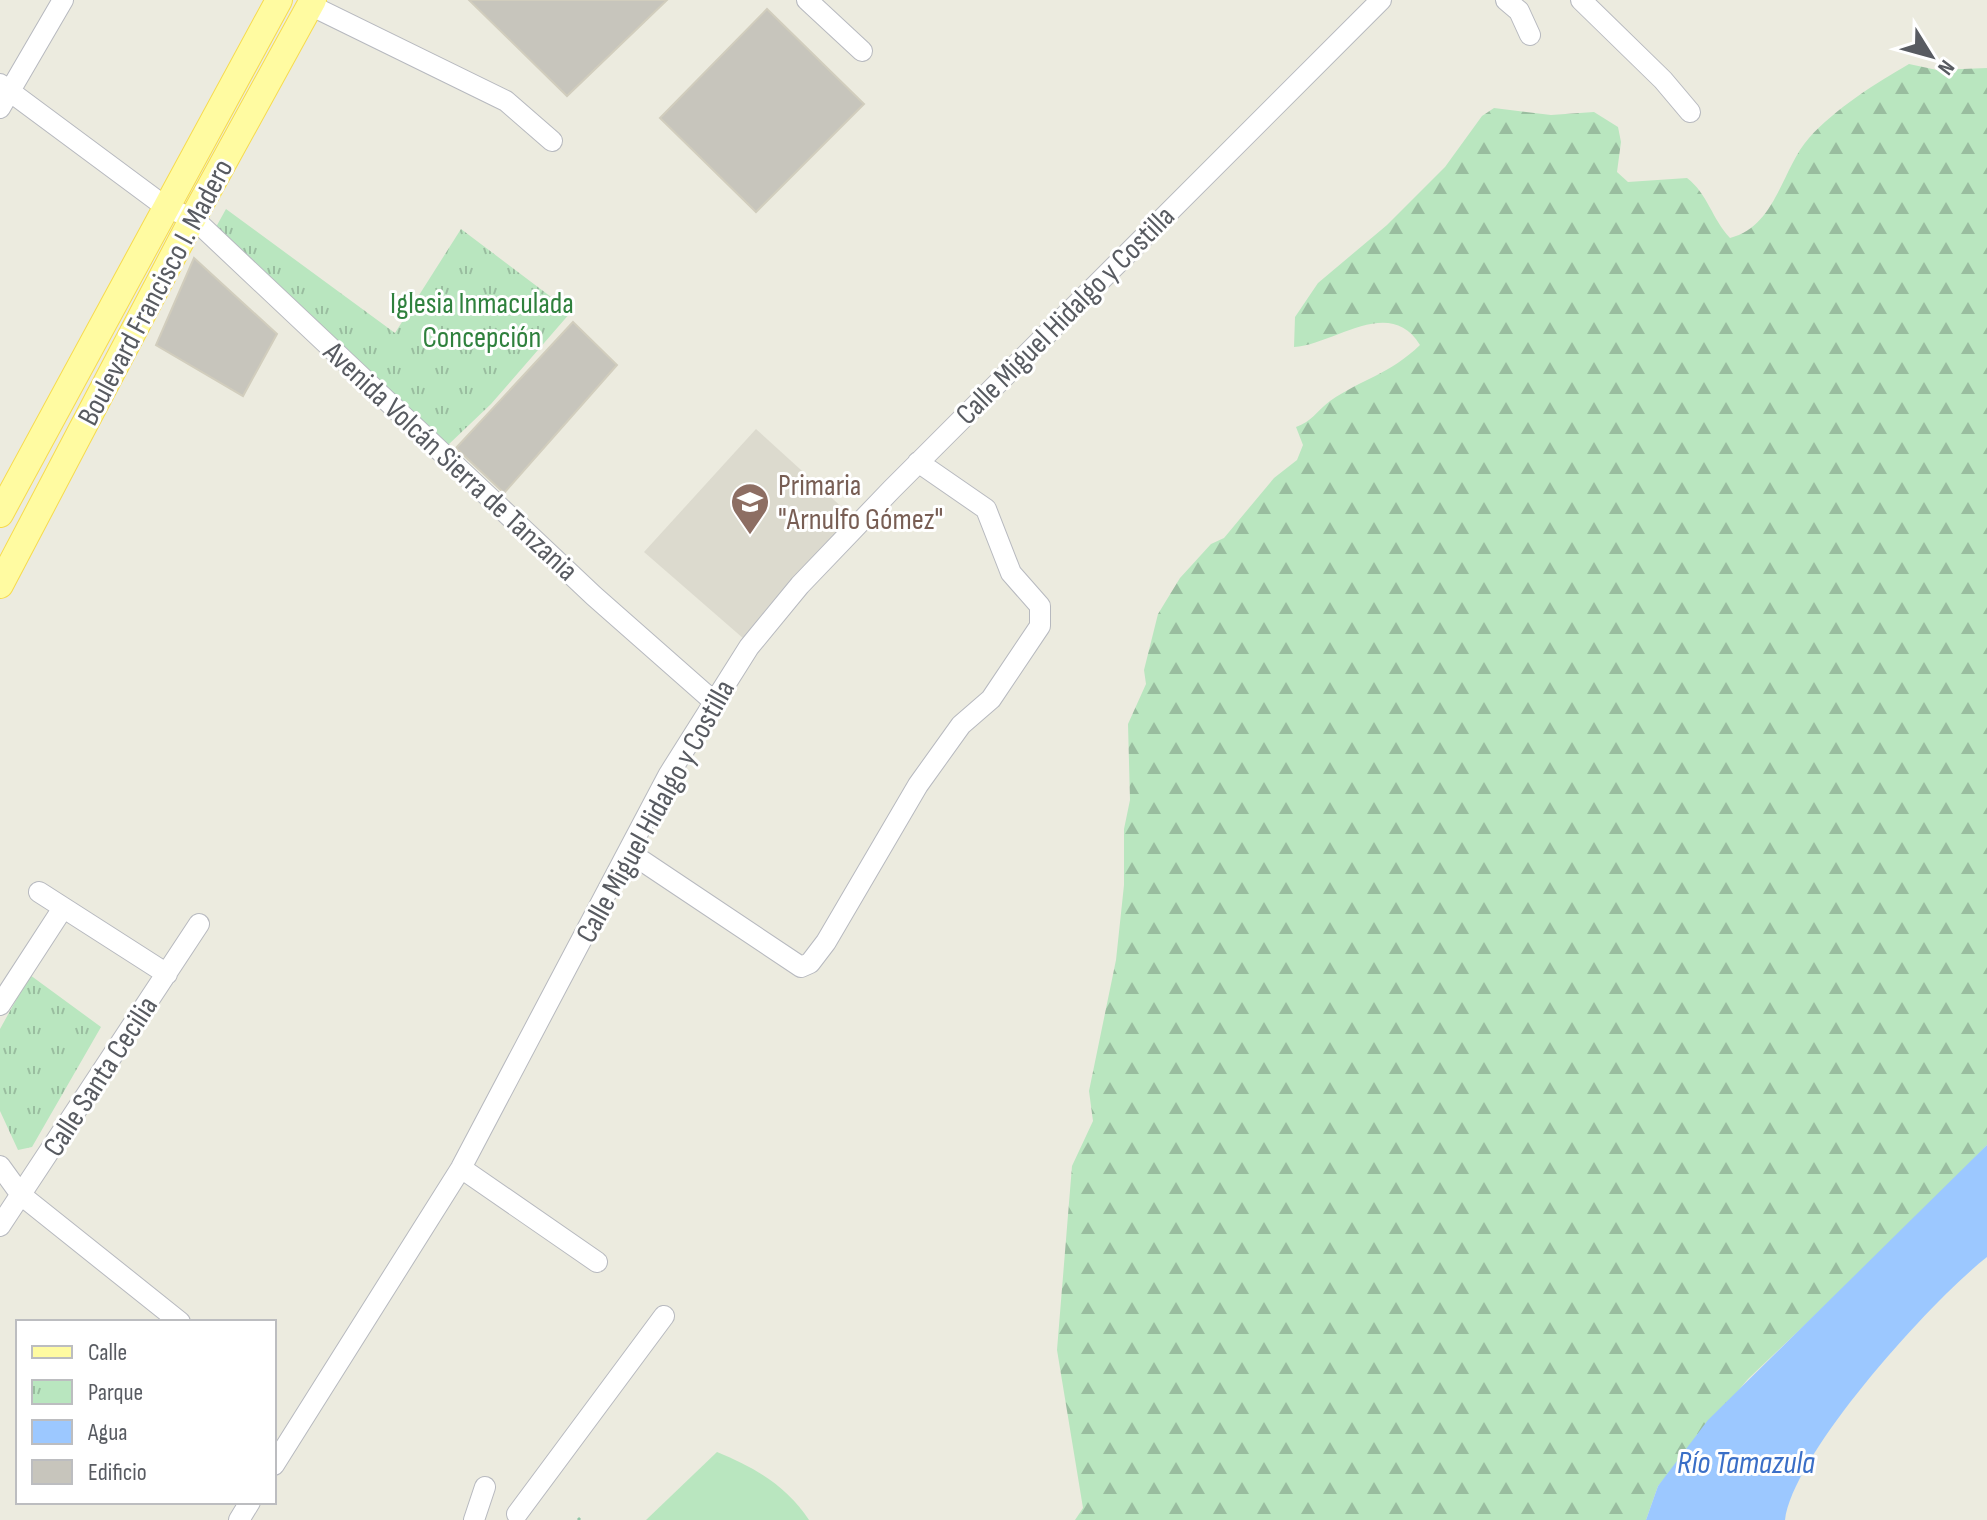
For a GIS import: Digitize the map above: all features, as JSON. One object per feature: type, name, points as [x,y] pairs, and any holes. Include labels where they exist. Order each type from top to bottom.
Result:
[{"type":"main road","name":"Boulevard Francisco I. Madero","points":[[0,514],[279,0]]},
{"type":"main road","name":"Boulevard Francisco I. Madero","points":[[0,585],[193,218],[312,2]]},
{"type":"street","points":[[63,0],[3,94],[167,208],[193,218]]},
{"type":"street","points":[[807,0],[862,51]]},
{"type":"street","name":"Calle Miguel Hidalgo y Costilla","points":[[276,1462],[461,1168],[712,700],[749,647],[800,585],[918,462],[1381,0]]},
{"type":"street","points":[[1581,0],[1663,80],[1690,112]]},
{"type":"street","points":[[312,2],[506,101],[552,141]]},
{"type":"street","points":[[1519,4],[1530,35]]},
{"type":"street","name":"Avenida Volcán Sierra de Tanzania","points":[[193,218],[594,596],[712,700]]},
{"type":"street","points":[[629,852],[793,963],[806,968],[855,899],[918,785],[961,725],[991,699],[1040,626],[1040,606],[1011,573],[986,509],[918,462]]},
{"type":"street","points":[[39,892],[167,974]]},
{"type":"street","points":[[0,1005],[63,908]]},
{"type":"street","name":"Calle Santa Cecilia","points":[[0,1226],[199,924]]},
{"type":"street","points":[[0,1166],[21,1195],[177,1320]]},
{"type":"street","points":[[461,1168],[597,1262]]},
{"type":"street","points":[[517,1514],[664,1316]]},
{"type":"street","points":[[474,1520],[485,1487]]},
{"type":"shaded area","name":"Primaria \"Arnulfo Gómez\"","points":[[756,429],[856,520],[744,639],[644,552]]},
{"type":"green space","points":[[1909,64],[1937,70],[1987,68],[1987,1145],[1920,1215],[1748,1379],[1658,1486],[1646,1520],[1075,1520],[1083,1508],[1057,1350],[1072,1166],[1093,1121],[1089,1091],[1116,960],[1124,885],[1124,829],[1130,800],[1128,724],[1146,684],[1144,670],[1158,614],[1180,578],[1211,544],[1224,538],[1274,478],[1297,460],[1303,445],[1296,427],[1342,393],[1387,370],[1420,345],[1408,331],[1393,324],[1378,323],[1294,347],[1295,317],[1318,283],[1387,225],[1445,167],[1482,116],[1494,108],[1551,115],[1594,112],[1618,127],[1621,142],[1617,172],[1628,182],[1687,178],[1700,191],[1730,238],[1758,222],[1777,195],[1800,150],[1819,127],[1856,97]]},
{"type":"green space","points":[[226,209],[395,333],[461,229],[571,312],[491,404],[448,445],[211,236]]},
{"type":"green space","points":[[30,975],[101,1027],[32,1147],[18,1150],[0,1111],[0,1029]]},
{"type":"green space","points":[[717,1452],[744,1464],[780,1487],[809,1520],[646,1520]]},
{"type":"water","name":"Río Tamazula","points":[[1987,1145],[1987,1257],[1933,1307],[1838,1419],[1812,1456],[1794,1491],[1785,1520],[1646,1520],[1658,1486],[1708,1420]]},
{"type":"building","points":[[469,0],[667,0],[567,96]]},
{"type":"building","points":[[767,9],[864,104],[756,212],[660,118]]},
{"type":"building","points":[[194,258],[277,334],[243,396],[156,345]]},
{"type":"building","name":"Iglesia Inmaculada Concepción","points":[[573,322],[617,365],[504,493],[456,448]]},
{"type":"place","name":"Primaria \"Arnulfo Gómez\"","points":[[750,536]]}]
